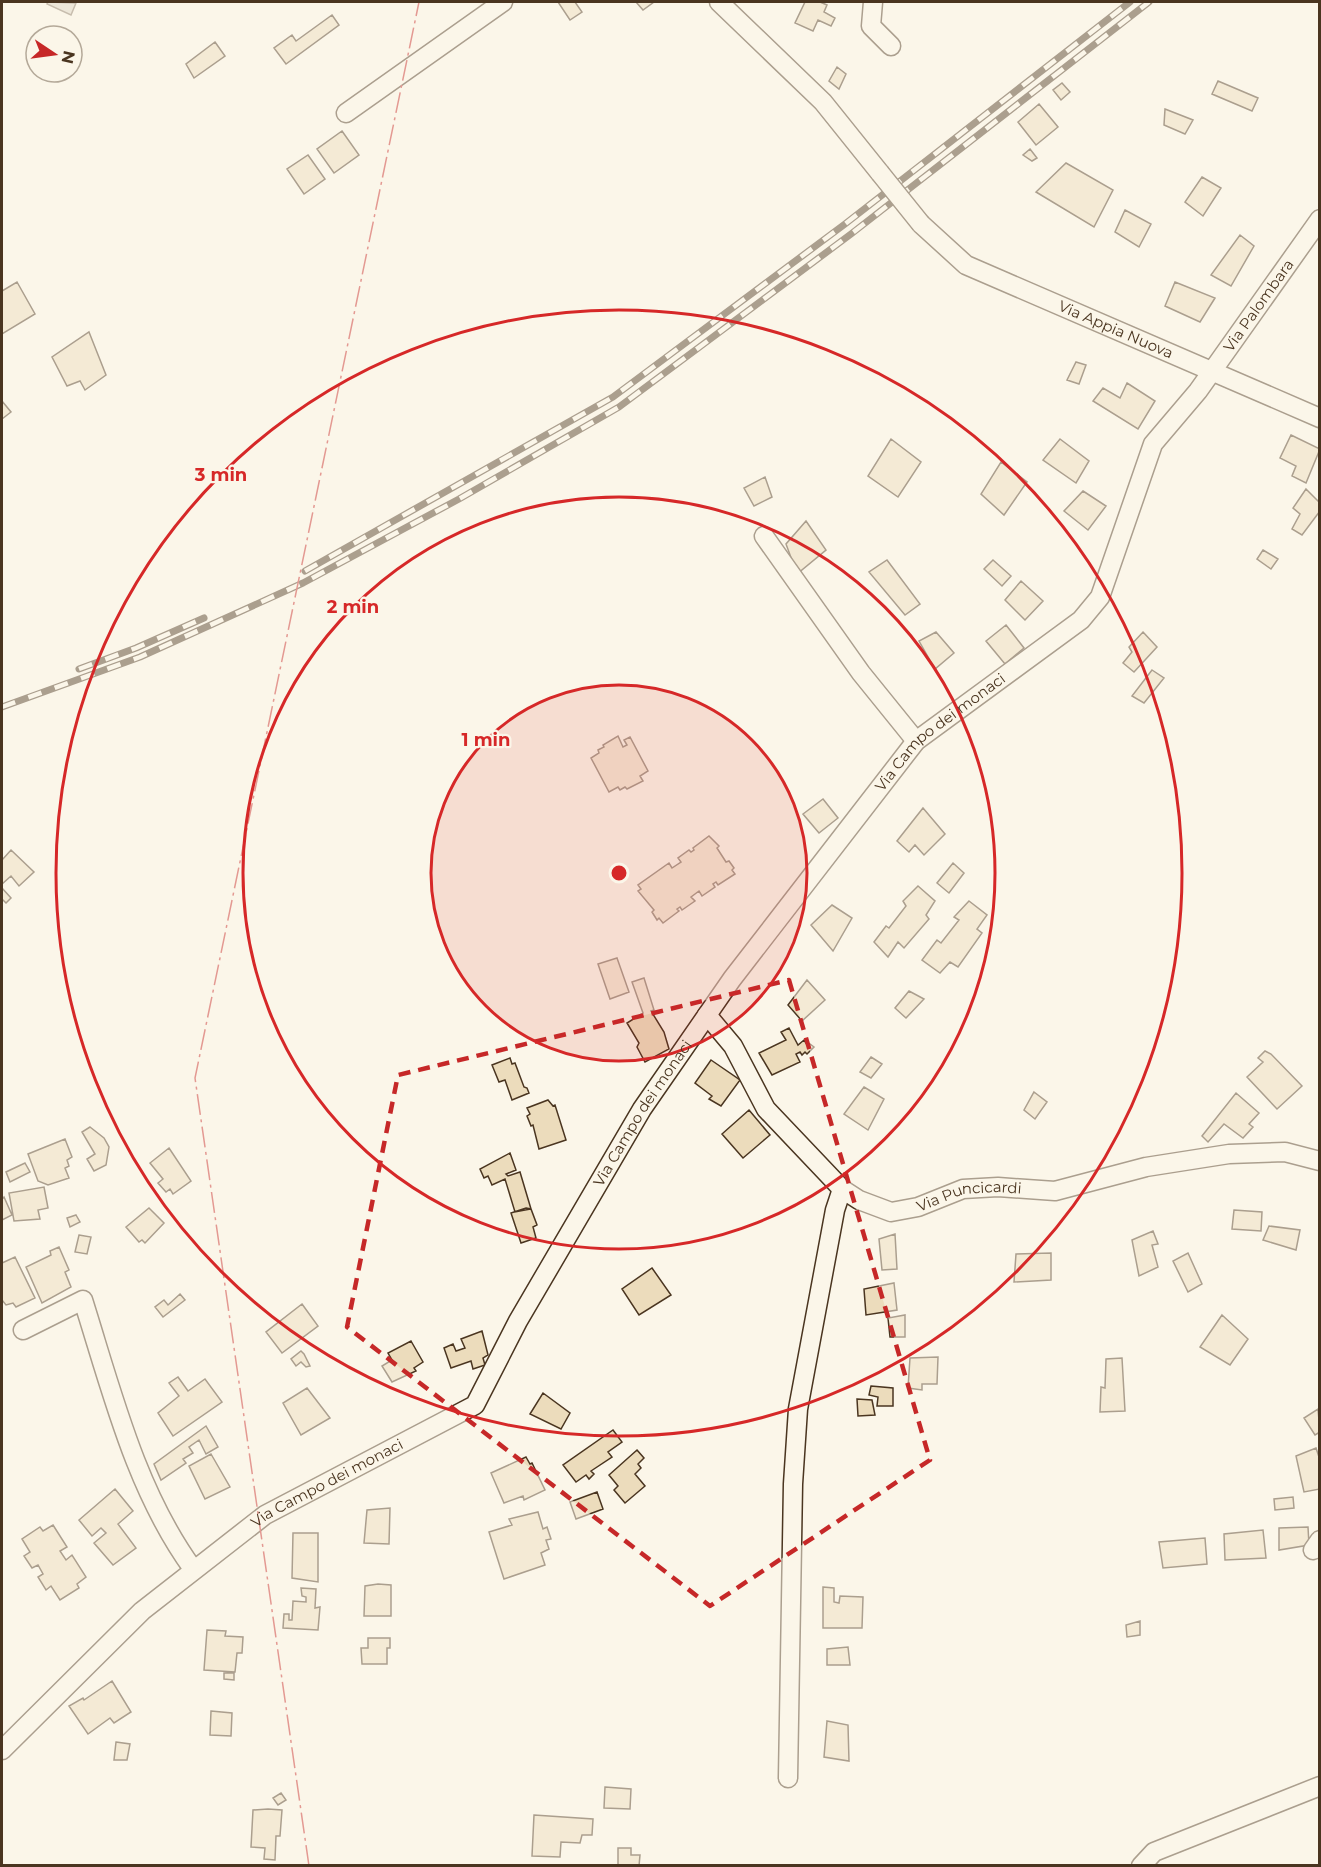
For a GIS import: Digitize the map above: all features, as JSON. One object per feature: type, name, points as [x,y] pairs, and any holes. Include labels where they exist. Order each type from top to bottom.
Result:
[{"type":"street","points":[[346,112],[503,2]]},
{"type":"street","name":"Via Appia Nuova","points":[[719,2],[823,102],[921,224],[966,265],[1320,418]]},
{"type":"street","points":[[873,2],[871,26],[891,46]]},
{"type":"street","name":"Via Palombara","points":[[1198,391],[1320,219]]},
{"type":"street","name":"Via Campo dei monaci","points":[[2,1750],[142,1611],[265,1515],[475,1405],[518,1321],[642,1109],[732,979],[916,741],[1081,620],[1101,597],[1153,444],[1198,391]]},
{"type":"street","points":[[764,536],[861,672],[916,741]]},
{"type":"street","name":"Via Puncicardi","points":[[707,1015],[733,1046],[766,1109],[842,1189],[859,1200],[891,1212],[918,1207],[963,1189],[998,1186],[1055,1191],[1146,1167],[1229,1154],[1285,1152],[1320,1161]]},
{"type":"street","points":[[788,1778],[793,1484],[798,1409],[833,1221],[842,1189]]},
{"type":"street","points":[[23,1330],[83,1300],[140,1472],[174,1543],[193,1569]]},
{"type":"street","points":[[1141,1866],[1154,1852],[1320,1786]]},
{"type":"highlighted area","points":[[789,980],[930,1460],[710,1606],[347,1327],[398,1075]]},
{"type":"shaded area","points":[[48,2],[76,3],[71,15],[47,4]]},
{"type":"building","points":[[558,2],[575,2],[582,12],[570,20]]},
{"type":"building","points":[[636,2],[654,2],[643,10]]},
{"type":"building","points":[[805,2],[820,2],[827,5],[824,12],[835,18],[831,26],[818,20],[813,31],[795,23]]},
{"type":"building","points":[[332,15],[339,25],[286,64],[274,48],[292,35],[296,41]]},
{"type":"building","points":[[215,42],[225,56],[194,78],[186,64]]},
{"type":"building","points":[[837,67],[846,74],[839,89],[829,81]]},
{"type":"building","points":[[1218,81],[1258,98],[1252,111],[1212,94]]},
{"type":"building","points":[[1062,83],[1070,92],[1061,100],[1053,90]]},
{"type":"building","points":[[1039,104],[1058,127],[1036,145],[1018,122]]},
{"type":"building","points":[[1165,109],[1193,120],[1185,134],[1164,125]]},
{"type":"building","points":[[342,131],[359,155],[334,173],[317,149]]},
{"type":"building","points":[[1030,149],[1037,158],[1032,161],[1023,155]]},
{"type":"building","points":[[308,155],[325,179],[304,194],[287,169]]},
{"type":"building","points":[[1066,163],[1113,190],[1094,227],[1036,192]]},
{"type":"building","points":[[1202,177],[1221,188],[1203,216],[1185,202]]},
{"type":"building","points":[[1125,210],[1151,224],[1139,247],[1115,232]]},
{"type":"building","points":[[1240,235],[1254,246],[1231,286],[1211,275]]},
{"type":"building","points":[[17,282],[35,314],[2,334],[2,291]]},
{"type":"building","points":[[1175,282],[1215,298],[1200,322],[1165,306]]},
{"type":"building","points":[[89,332],[106,375],[85,390],[80,381],[67,386],[52,357]]},
{"type":"building","points":[[1076,362],[1086,365],[1079,384],[1067,380]]},
{"type":"building","points":[[1127,383],[1155,401],[1138,429],[1093,401],[1103,388],[1120,398]]},
{"type":"building","points":[[2,401],[11,412],[2,419]]},
{"type":"building","points":[[1291,435],[1320,449],[1306,483],[1292,476],[1296,466],[1280,458]]},
{"type":"building","points":[[891,439],[921,462],[898,497],[868,476]]},
{"type":"building","points":[[1060,439],[1089,461],[1076,483],[1043,460]]},
{"type":"building","points":[[1001,462],[1027,482],[1004,515],[981,494]]},
{"type":"building","points":[[765,477],[772,497],[754,506],[744,488]]},
{"type":"building","points":[[1306,489],[1320,503],[1320,511],[1302,535],[1292,529],[1300,514],[1293,508]]},
{"type":"building","points":[[1083,491],[1106,506],[1088,530],[1064,511]]},
{"type":"building","points":[[806,521],[826,550],[797,574],[786,544]]},
{"type":"building","points":[[1263,550],[1278,559],[1271,569],[1257,559]]},
{"type":"building","points":[[887,560],[920,604],[905,615],[869,572]]},
{"type":"building","points":[[993,560],[1011,576],[1002,586],[984,569]]},
{"type":"building","points":[[1021,581],[1043,601],[1025,620],[1005,600]]},
{"type":"building","points":[[1006,625],[1024,648],[1005,664],[986,641]]},
{"type":"building","points":[[936,632],[954,653],[935,669],[919,641]]},
{"type":"building","points":[[1143,632],[1157,647],[1134,672],[1123,663],[1132,652],[1129,647]]},
{"type":"building","points":[[1152,670],[1164,678],[1144,703],[1132,696]]},
{"type":"building","points":[[618,736],[623,747],[627,745],[624,740],[630,737],[648,771],[640,776],[643,781],[627,789],[625,787],[620,790],[618,787],[609,792],[591,758],[599,753],[598,750],[604,747],[603,745]]},
{"type":"building","points":[[823,799],[838,818],[819,833],[803,814]]},
{"type":"building","points":[[923,808],[945,834],[924,855],[915,845],[909,852],[897,841]]},
{"type":"building","points":[[709,836],[719,846],[717,848],[726,862],[729,861],[734,868],[732,870],[735,874],[718,885],[716,882],[713,884],[715,887],[702,896],[699,891],[691,897],[695,901],[682,910],[680,907],[677,909],[679,911],[663,923],[659,918],[657,920],[652,912],[654,910],[638,891],[641,889],[638,885],[669,863],[672,868],[681,862],[678,858],[689,850],[691,852],[694,850],[693,848]]},
{"type":"building","points":[[11,850],[34,872],[19,886],[11,876],[2,884],[2,860]]},
{"type":"building","points":[[953,863],[964,873],[949,893],[937,883]]},
{"type":"building","points":[[918,886],[935,901],[926,915],[929,919],[904,948],[898,942],[888,957],[874,942],[886,926],[889,928],[906,906],[903,901]]},
{"type":"building","points":[[2,888],[11,898],[6,903],[2,899]]},
{"type":"building","points":[[969,901],[987,915],[977,929],[982,933],[958,967],[950,962],[940,973],[922,960],[937,940],[941,943],[959,920],[954,917]]},
{"type":"building","points":[[832,905],[852,918],[833,951],[811,925]]},
{"type":"building","points":[[617,958],[629,992],[610,999],[598,964]]},
{"type":"building","points":[[644,978],[654,1010],[651,1011],[664,1032],[669,1049],[645,1062],[637,1047],[639,1043],[627,1023],[643,1013],[632,982]]},
{"type":"building","points":[[807,980],[825,1000],[802,1021],[788,1005]]},
{"type":"building","points":[[909,991],[924,999],[906,1018],[895,1008]]},
{"type":"building","points":[[789,1028],[798,1045],[804,1040],[808,1046],[810,1044],[814,1047],[807,1054],[805,1052],[802,1055],[800,1052],[796,1054],[800,1062],[772,1075],[759,1053],[786,1040],[781,1032]]},
{"type":"building","points":[[1265,1051],[1271,1054],[1302,1086],[1277,1109],[1247,1077],[1263,1062],[1258,1058]]},
{"type":"building","points":[[871,1057],[882,1064],[871,1078],[860,1072]]},
{"type":"building","points":[[510,1058],[512,1064],[515,1063],[524,1087],[529,1093],[512,1100],[505,1080],[499,1082],[492,1065]]},
{"type":"building","points":[[711,1060],[740,1080],[721,1106],[709,1099],[712,1096],[695,1083]]},
{"type":"building","points":[[864,1087],[884,1099],[868,1130],[844,1114]]},
{"type":"building","points":[[1034,1092],[1047,1102],[1035,1119],[1024,1110]]},
{"type":"building","points":[[1236,1093],[1259,1113],[1249,1124],[1253,1127],[1243,1138],[1224,1124],[1208,1142],[1202,1136]]},
{"type":"building","points":[[548,1100],[553,1106],[555,1105],[566,1140],[539,1149],[533,1125],[531,1126],[527,1116],[530,1114],[527,1108]]},
{"type":"building","points":[[749,1110],[770,1135],[743,1158],[722,1134]]},
{"type":"building","points":[[90,1127],[104,1138],[109,1147],[106,1165],[94,1171],[87,1159],[95,1154],[82,1132]]},
{"type":"building","points":[[65,1139],[72,1157],[67,1160],[69,1166],[65,1168],[69,1178],[48,1185],[38,1181],[28,1154]]},
{"type":"building","points":[[169,1148],[191,1181],[173,1194],[170,1189],[166,1192],[158,1183],[163,1179],[150,1163]]},
{"type":"building","points":[[510,1153],[516,1170],[506,1174],[508,1176],[520,1172],[531,1209],[515,1212],[505,1179],[492,1185],[488,1176],[484,1178],[480,1169]]},
{"type":"building","points":[[25,1163],[30,1172],[10,1182],[6,1172]]},
{"type":"building","points":[[44,1187],[48,1208],[38,1210],[40,1219],[14,1221],[9,1193]]},
{"type":"building","points":[[4,1197],[12,1215],[2,1220],[2,1199]]},
{"type":"building","points":[[149,1208],[164,1223],[145,1243],[142,1240],[139,1242],[126,1227]]},
{"type":"building","points":[[526,1208],[531,1209],[537,1225],[533,1227],[536,1238],[521,1243],[511,1213]]},
{"type":"building","points":[[1234,1210],[1262,1212],[1261,1231],[1232,1229]]},
{"type":"building","points":[[76,1215],[80,1222],[70,1227],[67,1218]]},
{"type":"building","points":[[1269,1226],[1300,1230],[1296,1250],[1263,1240]]},
{"type":"building","points":[[1153,1231],[1158,1244],[1152,1245],[1158,1267],[1139,1276],[1132,1240]]},
{"type":"building","points":[[895,1234],[897,1269],[882,1270],[879,1239]]},
{"type":"building","points":[[79,1235],[91,1237],[87,1254],[75,1252]]},
{"type":"building","points":[[59,1247],[69,1270],[65,1272],[71,1287],[42,1303],[26,1267],[51,1255],[50,1251]]},
{"type":"building","points":[[1051,1253],[1051,1280],[1014,1282],[1016,1254]]},
{"type":"building","points":[[1188,1253],[1202,1284],[1188,1292],[1173,1261]]},
{"type":"building","points":[[15,1257],[35,1298],[16,1307],[13,1303],[6,1305],[2,1300],[2,1263]]},
{"type":"building","points":[[652,1268],[671,1295],[639,1315],[622,1289]]},
{"type":"building","points":[[894,1283],[897,1310],[866,1315],[864,1289]]},
{"type":"building","points":[[180,1294],[185,1300],[163,1317],[155,1307],[164,1300],[168,1305]]},
{"type":"building","points":[[302,1304],[318,1326],[282,1353],[266,1332]]},
{"type":"building","points":[[905,1315],[905,1337],[890,1337],[888,1318]]},
{"type":"building","points":[[1222,1315],[1248,1339],[1230,1365],[1200,1347]]},
{"type":"building","points":[[482,1331],[488,1355],[483,1358],[485,1365],[473,1369],[471,1361],[451,1368],[444,1348],[453,1344],[456,1351],[465,1348],[461,1339]]},
{"type":"building","points":[[411,1341],[423,1362],[414,1368],[416,1371],[392,1382],[382,1366],[392,1360],[388,1353]]},
{"type":"building","points":[[301,1351],[310,1366],[306,1367],[301,1362],[296,1366],[291,1359]]},
{"type":"building","points":[[938,1357],[937,1384],[922,1384],[922,1390],[908,1388],[910,1358]]},
{"type":"building","points":[[1122,1358],[1125,1411],[1100,1412],[1101,1387],[1105,1388],[1106,1359]]},
{"type":"building","points":[[178,1377],[188,1391],[205,1379],[222,1402],[173,1436],[158,1413],[179,1396],[169,1383]]},
{"type":"building","points":[[871,1386],[893,1388],[893,1406],[877,1406],[878,1397],[869,1395]]},
{"type":"building","points":[[307,1388],[330,1418],[301,1435],[283,1403]]},
{"type":"building","points":[[543,1393],[570,1413],[561,1429],[530,1414]]},
{"type":"building","points":[[857,1399],[872,1400],[875,1415],[858,1416]]},
{"type":"building","points":[[1318,1409],[1320,1432],[1315,1435],[1304,1418]]},
{"type":"building","points":[[206,1426],[218,1447],[206,1454],[199,1440],[189,1447],[193,1453],[183,1459],[186,1463],[161,1480],[154,1464]]},
{"type":"building","points":[[613,1430],[622,1442],[608,1452],[612,1457],[591,1471],[594,1474],[589,1479],[586,1475],[576,1482],[563,1465]]},
{"type":"building","points":[[1316,1448],[1320,1460],[1320,1489],[1304,1492],[1296,1456]]},
{"type":"building","points":[[637,1450],[644,1458],[638,1464],[641,1468],[635,1474],[645,1486],[625,1503],[614,1490],[618,1486],[609,1475]]},
{"type":"building","points":[[211,1454],[230,1487],[205,1499],[189,1466]]},
{"type":"building","points":[[526,1457],[530,1464],[532,1463],[545,1490],[524,1500],[523,1496],[504,1503],[491,1473]]},
{"type":"building","points":[[115,1489],[133,1511],[118,1524],[136,1548],[113,1565],[94,1543],[106,1533],[101,1528],[92,1536],[79,1520]]},
{"type":"building","points":[[597,1492],[603,1509],[576,1519],[570,1502]]},
{"type":"building","points":[[1293,1497],[1294,1508],[1275,1510],[1274,1499]]},
{"type":"building","points":[[390,1508],[389,1544],[364,1543],[367,1510]]},
{"type":"building","points":[[538,1512],[543,1529],[547,1527],[551,1539],[546,1540],[549,1549],[541,1553],[545,1565],[504,1579],[489,1532],[512,1525],[509,1519]]},
{"type":"building","points":[[53,1525],[67,1547],[60,1551],[66,1560],[72,1555],[86,1577],[77,1584],[79,1588],[60,1600],[51,1586],[46,1590],[38,1577],[43,1574],[38,1565],[32,1568],[24,1556],[30,1552],[22,1539],[40,1527],[43,1531]]},
{"type":"building","points":[[1308,1527],[1309,1545],[1279,1550],[1279,1528]]},
{"type":"building","points":[[1263,1530],[1266,1558],[1225,1560],[1224,1534]]},
{"type":"building","points":[[293,1533],[318,1533],[318,1582],[292,1578]]},
{"type":"building","points":[[1205,1538],[1207,1564],[1163,1568],[1159,1542]]},
{"type":"building","points":[[391,1585],[391,1616],[364,1616],[365,1586]]},
{"type":"building","points":[[823,1587],[834,1588],[834,1602],[839,1603],[840,1596],[863,1597],[862,1628],[823,1628]]},
{"type":"building","points":[[301,1588],[316,1589],[315,1608],[320,1607],[318,1630],[283,1628],[284,1614],[289,1614],[289,1620],[292,1620],[293,1601],[306,1602]]},
{"type":"building","points":[[1140,1621],[1140,1635],[1127,1637],[1126,1625]]},
{"type":"building","points":[[207,1630],[226,1631],[225,1636],[243,1637],[242,1653],[237,1653],[235,1672],[204,1670]]},
{"type":"building","points":[[368,1638],[390,1638],[390,1648],[387,1648],[387,1664],[362,1664],[361,1648],[368,1648]]},
{"type":"building","points":[[848,1647],[850,1665],[827,1665],[827,1649]]},
{"type":"building","points":[[224,1673],[234,1673],[234,1680],[224,1679]]},
{"type":"building","points":[[112,1681],[131,1712],[114,1723],[110,1718],[88,1734],[69,1706],[83,1698],[84,1700]]},
{"type":"building","points":[[211,1711],[232,1713],[231,1736],[210,1735]]},
{"type":"building","points":[[827,1721],[848,1725],[849,1761],[824,1757]]},
{"type":"building","points":[[116,1742],[130,1744],[127,1760],[114,1760]]},
{"type":"building","points":[[605,1787],[631,1789],[630,1809],[604,1808]]},
{"type":"building","points":[[281,1793],[286,1800],[278,1805],[273,1798]]},
{"type":"building","points":[[253,1810],[282,1810],[280,1836],[276,1836],[275,1860],[264,1859],[265,1848],[251,1847]]},
{"type":"building","points":[[534,1815],[593,1819],[592,1835],[582,1835],[580,1843],[561,1842],[560,1857],[532,1856]]},
{"type":"building","points":[[618,1848],[631,1848],[631,1855],[640,1855],[639,1866],[618,1866]]},
{"type":"railway","points":[[305,571],[613,397],[845,224],[1130,2]]},
{"type":"railway","points":[[2,707],[140,657],[303,583],[459,499],[619,407],[851,234],[1149,2]]},
{"type":"railway","points":[[79,669],[136,648],[204,618]]},
{"type":"power","points":[[309,1866],[195,1078],[419,2]]}]
